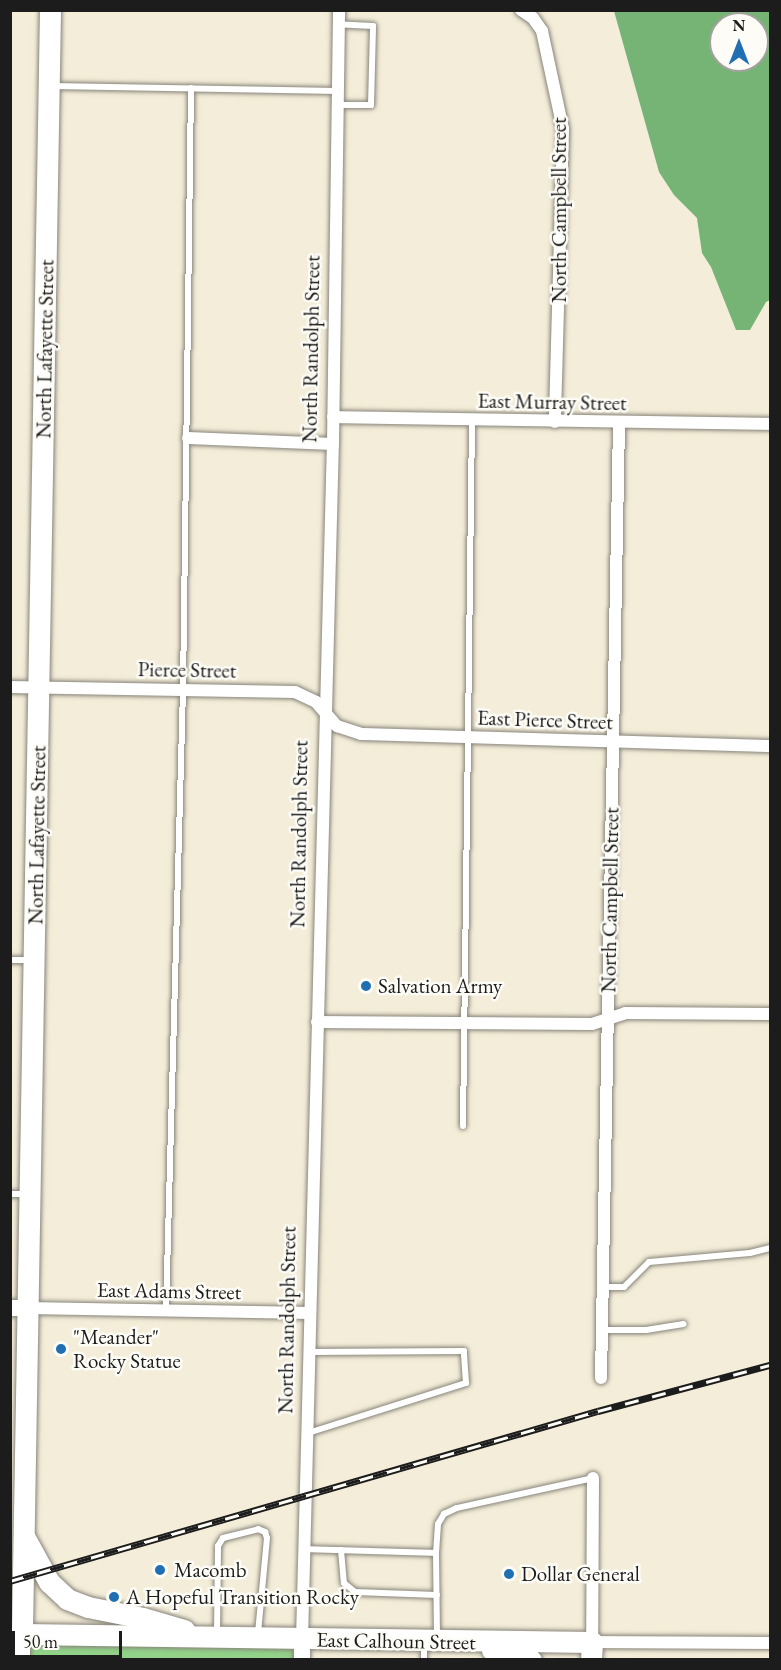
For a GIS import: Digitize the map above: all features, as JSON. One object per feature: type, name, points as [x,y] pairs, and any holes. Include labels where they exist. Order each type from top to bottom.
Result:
[{"type":"highway","name":"North Lafayette Street","points":[[22,1634],[20,1194],[34,960],[50,10]]},
{"type":"highway","points":[[10,1574],[23,1540]]},
{"type":"highway","points":[[23,1540],[49,1582],[67,1599],[88,1607],[143,1618],[209,1636]]},
{"type":"highway","name":"East Calhoun Street","points":[[22,1634],[258,1638],[302,1650],[432,1646],[592,1651]]},
{"type":"highway","points":[[432,1646],[531,1659]]},
{"type":"street","name":"North Randolph Street","points":[[302,1650],[333,444],[339,10]]},
{"type":"street","name":"North Campbell Street","points":[[521,10],[533,18],[542,31],[562,129],[555,422]]},
{"type":"street","name":"East Murray Street","points":[[333,417],[771,424]]},
{"type":"street","name":"North Campbell Street","points":[[601,1378],[619,422]]},
{"type":"street","points":[[188,438],[333,444]]},
{"type":"street","name":"Pierce Street","points":[[10,687],[295,692],[310,697],[325,715]]},
{"type":"street","name":"East Pierce Street","points":[[325,715],[337,726],[361,734],[771,746]]},
{"type":"street","points":[[317,1023],[592,1024],[625,1013],[771,1014]]},
{"type":"street","name":"East Adams Street","points":[[19,1308],[310,1313]]},
{"type":"street","points":[[592,1651],[593,1478]]},
{"type":"street","name":"North Lafayette Street","points":[[22,1634],[22,1659]]},
{"type":"street","name":"East Calhoun Street","points":[[592,1651],[771,1643]]},
{"type":"lane","points":[[338,105],[371,105],[372,26],[339,24]]},
{"type":"lane","points":[[49,86],[338,91]]},
{"type":"lane","points":[[166,1310],[183,690],[191,88]]},
{"type":"lane","points":[[463,1126],[472,420]]},
{"type":"lane","points":[[10,960],[34,960]]},
{"type":"lane","points":[[603,1287],[624,1287],[649,1262],[750,1253],[771,1248]]},
{"type":"lane","points":[[602,1330],[646,1330],[684,1324]]},
{"type":"lane","points":[[307,1433],[466,1383],[464,1351],[309,1352]]},
{"type":"lane","points":[[432,1646],[437,1595],[438,1524],[444,1515],[457,1508],[593,1478]]},
{"type":"lane","points":[[209,1636],[218,1546],[223,1538],[258,1529],[265,1532],[267,1538],[258,1638]]},
{"type":"lane","points":[[304,1549],[436,1553]]},
{"type":"lane","points":[[341,1550],[344,1583],[355,1592],[437,1595]]},
{"type":"green space","points":[[614,11],[770,11],[770,300],[766,302],[750,330],[736,330],[711,267],[702,253],[697,218],[674,195],[659,172]]},
{"type":"green space","points":[[22,1634],[302,1640],[302,1659],[22,1660]]},
{"type":"railway","points":[[10,1581],[598,1411],[770,1365]]},
{"type":"place","name":"Salvation Army","points":[[366,986]]},
{"type":"place","name":"\"Meander\" Rocky Statue","points":[[61,1349]]},
{"type":"place","name":"Macomb","points":[[160,1570]]},
{"type":"place","name":"Dollar General","points":[[509,1574]]},
{"type":"place","name":"A Hopeful Transition Rocky","points":[[114,1597]]}]
